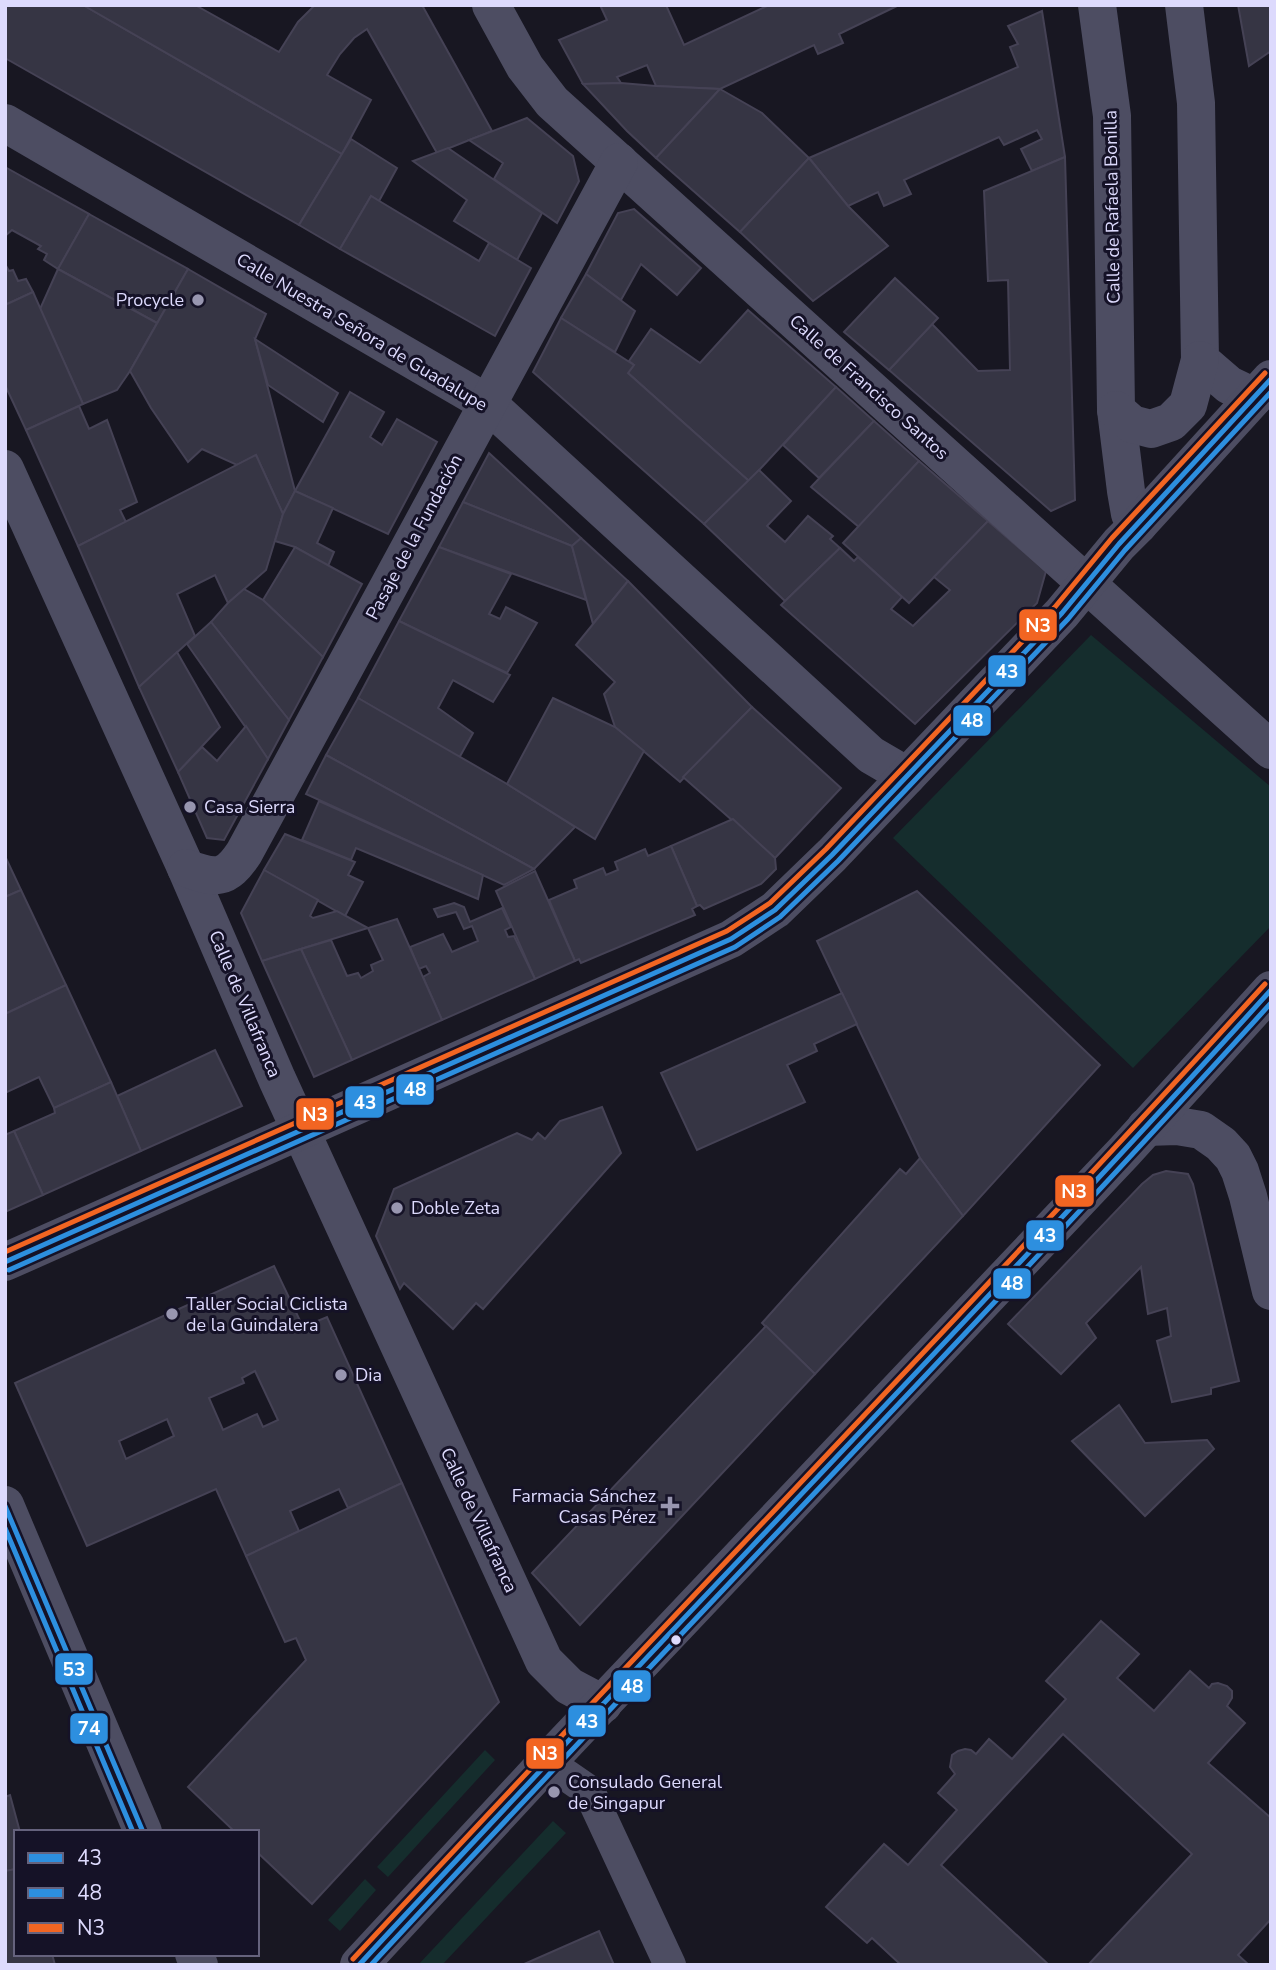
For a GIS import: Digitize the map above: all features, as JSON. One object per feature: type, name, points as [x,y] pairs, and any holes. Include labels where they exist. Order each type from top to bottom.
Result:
[{"type":"street","name":"Calle de Francisco Santos","points":[[492,5],[525,67],[552,102],[1271,750]]},
{"type":"street","name":"Calle de Rafaela Bonilla","points":[[1097,5],[1112,116],[1116,410],[1125,491],[1130,514],[1138,525]]},
{"type":"street","points":[[1116,410],[1132,424],[1150,429],[1171,422],[1188,405],[1200,360],[1196,103],[1184,5]]},
{"type":"street","name":"Calle Nuestra Señora de Guadalupe","points":[[5,123],[487,403],[870,755],[907,776]]},
{"type":"street","name":"Pasaje de la Fundación","points":[[186,868],[219,877],[234,867],[244,853],[619,162]]},
{"type":"street","points":[[1200,360],[1229,384],[1262,388]]},
{"type":"street","points":[[5,1262],[731,939],[775,910],[832,855],[1062,613],[1119,544],[1262,388]]},
{"type":"street","name":"Calle de Villafranca","points":[[5,469],[186,868],[301,1132],[544,1661],[569,1686],[603,1704]]},
{"type":"street","points":[[359,1965],[547,1762],[1096,1182],[1271,990]]},
{"type":"street","points":[[1146,1127],[1177,1126],[1202,1130],[1233,1157],[1248,1196],[1271,1291]]},
{"type":"street","points":[[5,1505],[142,1830]]},
{"type":"street","points":[[547,1762],[589,1791],[670,1965]]},
{"type":"green space","points":[[1091,635],[1271,787],[1271,926],[1133,1068],[893,838]]},
{"type":"green space","points":[[485,1750],[495,1760],[388,1877],[377,1867]]},
{"type":"green space","points":[[553,1821],[566,1833],[442,1965],[418,1965]]},
{"type":"green space","points":[[365,1879],[376,1890],[340,1931],[328,1920]]},
{"type":"building","points":[[5,5],[83,5],[342,154],[299,225],[5,58]]},
{"type":"building","points":[[83,5],[195,5],[279,52],[298,22],[315,5],[422,5],[492,131],[437,153],[367,29],[354,38],[340,54],[327,75],[371,100],[342,154]]},
{"type":"building","points":[[600,5],[666,5],[684,45],[769,5],[899,5],[839,34],[843,43],[818,54],[814,45],[720,89],[656,86],[647,65],[617,77],[621,83],[583,84],[559,40],[607,20]]},
{"type":"building","points":[[1238,5],[1271,5],[1271,51],[1249,66]]},
{"type":"building","points":[[1042,11],[1065,157],[1032,171],[1021,149],[1042,139],[1037,130],[1004,145],[999,137],[904,180],[911,194],[884,206],[878,192],[848,206],[809,158],[1018,67],[1010,47],[1018,44],[1008,26]]},
{"type":"building","points":[[621,83],[720,89],[656,158],[583,84]]},
{"type":"building","points":[[720,89],[762,113],[809,158],[740,232],[656,158]]},
{"type":"building","points":[[527,118],[573,156],[579,181],[557,223],[494,179],[503,163],[469,140]]},
{"type":"building","points":[[351,139],[397,168],[379,201],[371,196],[340,249],[299,225]]},
{"type":"building","points":[[448,148],[542,213],[517,260],[454,221],[467,200],[413,161]]},
{"type":"building","points":[[1065,157],[1075,500],[1051,511],[889,370],[932,324],[978,371],[1010,370],[1008,280],[988,281],[984,191]]},
{"type":"building","points":[[809,158],[848,206],[888,246],[813,301],[740,232]]},
{"type":"building","points":[[5,167],[89,214],[58,269],[44,260],[47,254],[38,249],[41,246],[12,230],[5,236]]},
{"type":"building","points":[[371,196],[479,261],[489,243],[531,268],[495,336],[340,249]]},
{"type":"building","points":[[634,209],[701,268],[677,295],[641,264],[621,300],[586,274],[618,213]]},
{"type":"building","points":[[89,214],[188,269],[157,323],[58,269]]},
{"type":"building","points":[[5,264],[9,271],[13,270],[18,281],[26,279],[33,292],[5,305]]},
{"type":"building","points":[[58,269],[157,323],[117,390],[83,404],[40,309]]},
{"type":"building","points":[[188,269],[266,314],[255,339],[295,491],[283,514],[256,455],[237,465],[202,449],[188,462],[151,408],[130,371]]},
{"type":"building","points":[[586,274],[635,311],[615,352],[561,318]]},
{"type":"building","points":[[895,278],[938,318],[889,370],[844,332]]},
{"type":"building","points":[[33,292],[83,404],[26,430],[5,385],[5,305]]},
{"type":"building","points":[[748,310],[836,387],[749,481],[628,373],[634,365],[629,361],[651,329],[700,363]]},
{"type":"building","points":[[561,318],[634,365],[628,373],[749,481],[704,524],[533,372]]},
{"type":"building","points":[[255,339],[338,393],[323,422],[268,385]]},
{"type":"building","points":[[836,387],[874,421],[819,478],[783,445]]},
{"type":"building","points":[[350,392],[384,412],[370,437],[382,445],[397,419],[437,442],[388,534],[295,491]]},
{"type":"building","points":[[79,406],[89,429],[107,420],[137,502],[120,510],[126,522],[78,546],[26,430]]},
{"type":"building","points":[[874,421],[919,461],[859,527],[811,487]]},
{"type":"building","points":[[489,453],[581,538],[572,546],[463,502]]},
{"type":"building","points":[[256,455],[283,514],[266,570],[228,603],[215,575],[177,594],[195,636],[139,687],[78,546]]},
{"type":"building","points":[[919,461],[988,521],[909,603],[843,543]]},
{"type":"building","points":[[759,470],[791,501],[767,526],[785,542],[808,516],[833,536],[830,539],[840,548],[785,601],[704,524]]},
{"type":"building","points":[[295,491],[333,508],[317,543],[334,552],[328,566],[295,547],[275,541],[283,514]]},
{"type":"building","points":[[463,502],[572,546],[586,600],[439,547]]},
{"type":"building","points":[[988,521],[1046,571],[1037,603],[915,724],[781,605],[840,548],[854,561],[858,557],[902,597],[891,609],[913,626],[950,590],[934,577]]},
{"type":"building","points":[[581,538],[628,581],[593,624],[572,546]]},
{"type":"building","points":[[295,547],[362,584],[323,657],[263,600]]},
{"type":"building","points":[[439,547],[511,574],[489,614],[500,619],[506,607],[537,623],[507,673],[399,621]]},
{"type":"building","points":[[628,581],[752,707],[680,782],[615,727],[604,694],[615,682],[576,645]]},
{"type":"building","points":[[244,589],[263,600],[323,657],[289,720],[211,622]]},
{"type":"building","points":[[399,621],[510,675],[493,702],[453,680],[438,708],[473,733],[459,758],[358,698]]},
{"type":"building","points":[[211,622],[289,720],[268,759],[187,644]]},
{"type":"building","points":[[177,652],[220,727],[178,772],[139,687]]},
{"type":"building","points":[[358,698],[507,784],[575,827],[534,869],[326,755]]},
{"type":"building","points":[[553,698],[615,727],[644,751],[595,839],[507,784]]},
{"type":"building","points":[[752,707],[841,788],[775,858],[683,777]]},
{"type":"building","points":[[246,726],[268,759],[224,840],[207,838],[178,772],[202,747],[217,761]]},
{"type":"building","points":[[326,755],[534,869],[504,885],[306,794]]},
{"type":"building","points":[[319,801],[483,875],[478,899],[356,848],[351,860],[302,840]]},
{"type":"building","points":[[733,819],[775,858],[776,869],[761,884],[704,909],[700,905],[697,906],[671,846]]},
{"type":"building","points":[[285,834],[355,862],[348,875],[363,882],[345,916],[264,870]]},
{"type":"building","points":[[671,846],[697,906],[692,909],[695,915],[581,963],[579,959],[575,961],[549,900],[577,888],[574,880],[603,868],[606,875],[618,870],[615,862],[645,849],[648,856]]},
{"type":"building","points":[[5,856],[21,890],[5,897]]},
{"type":"building","points":[[264,870],[318,900],[310,916],[313,918],[337,911],[368,928],[262,961],[241,913]]},
{"type":"building","points":[[535,871],[575,961],[535,979],[496,891]]},
{"type":"building","points":[[21,890],[66,985],[5,1014],[5,897]]},
{"type":"building","points":[[917,891],[1100,1065],[963,1216],[920,1158],[817,941]]},
{"type":"building","points":[[454,903],[464,907],[470,922],[502,908],[511,927],[505,930],[508,937],[514,936],[535,979],[442,1020],[423,977],[430,973],[426,966],[419,969],[410,947],[443,934],[452,952],[478,941],[472,926],[464,929],[456,912],[438,917],[434,909]]},
{"type":"building","points":[[397,919],[442,1020],[352,1060],[301,949],[331,940],[347,976],[358,973],[361,978],[373,971],[371,965],[383,960],[368,928]]},
{"type":"building","points":[[301,949],[352,1060],[314,1077],[262,961]]},
{"type":"building","points":[[66,985],[111,1082],[54,1108],[39,1077],[5,1093],[5,1014]]},
{"type":"building","points":[[842,993],[857,1024],[814,1044],[817,1051],[787,1065],[805,1102],[697,1150],[661,1073]]},
{"type":"building","points":[[215,1050],[242,1106],[141,1151],[117,1096]]},
{"type":"building","points":[[111,1082],[141,1151],[43,1195],[14,1131],[55,1113],[54,1108]]},
{"type":"building","points":[[602,1107],[621,1153],[483,1309],[476,1303],[453,1329],[404,1283],[400,1289],[376,1236],[394,1189],[517,1133],[532,1140],[538,1133],[545,1139],[560,1121]]},
{"type":"building","points":[[14,1131],[43,1195],[5,1212],[5,1135]]},
{"type":"building","points":[[920,1158],[963,1216],[815,1374],[762,1323],[900,1169],[906,1174]]},
{"type":"building","points":[[1166,1171],[1188,1174],[1193,1184],[1239,1381],[1211,1388],[1211,1394],[1172,1402],[1157,1341],[1171,1336],[1167,1308],[1148,1314],[1141,1267],[1086,1323],[1096,1338],[1061,1374],[1008,1324],[1142,1184],[1153,1175]]},
{"type":"building","points":[[274,1266],[303,1327],[327,1317],[402,1483],[348,1508],[339,1489],[290,1511],[299,1531],[246,1556],[216,1489],[87,1546],[15,1383]],"holes":[[[255,1371],[278,1420],[263,1427],[257,1414],[223,1430],[209,1398],[244,1383],[242,1378]],[[167,1419],[174,1436],[126,1459],[119,1441]]]},
{"type":"building","points":[[766,1326],[815,1374],[580,1625],[532,1573]]},
{"type":"building","points":[[1119,1405],[1145,1443],[1207,1440],[1214,1449],[1145,1516],[1072,1441]]},
{"type":"building","points":[[402,1483],[499,1702],[312,1904],[259,1854],[259,1830],[233,1830],[188,1787],[306,1660],[296,1638],[285,1642],[246,1556]]},
{"type":"building","points":[[1101,1621],[1139,1654],[1117,1678],[1154,1711],[1190,1671],[1209,1688],[1218,1683],[1232,1691],[1232,1698],[1227,1706],[1245,1723],[1208,1763],[1271,1818],[1271,1919],[1238,1955],[1249,1965],[1088,1965],[1192,1854],[1063,1734],[941,1865],[1049,1965],[901,1965],[872,1938],[867,1943],[826,1907],[884,1844],[908,1865],[957,1810],[938,1793],[955,1774],[950,1767],[952,1755],[965,1749],[976,1754],[989,1739],[1012,1759],[1066,1699],[1046,1681]]},
{"type":"building","points":[[10,1795],[19,1830],[14,1830],[14,1869],[5,1871],[5,1797]]},
{"type":"building","points":[[14,1869],[14,1956],[53,1956],[55,1965],[5,1965],[5,1871]]},
{"type":"building","points":[[599,1931],[614,1965],[522,1965]]},
{"type":"transit line","name":"N3","points":[[5,1252],[727,931],[770,903],[826,849],[1055,607],[1112,538],[1265,373]]},
{"type":"transit line","name":"43","points":[[5,1262],[731,939],[775,910],[832,855],[1062,613],[1119,544],[1271,379]]},
{"type":"transit line","name":"48","points":[[9,1270],[735,947],[780,917],[838,861],[1068,619],[1125,550],[1271,392]]},
{"type":"transit line","name":"N3","points":[[353,1959],[1038,1230],[1265,984]]},
{"type":"transit line","name":"43","points":[[359,1965],[1045,1236],[1271,990]]},
{"type":"transit line","name":"48","points":[[371,1965],[1048,1245],[1271,1003]]},
{"type":"transit line","name":"53","points":[[5,1506],[142,1830]]},
{"type":"transit line","name":"74","points":[[5,1528],[132,1830]]},
{"type":"place","name":"Procycle","points":[[198,300]]},
{"type":"place","name":"Casa Sierra","points":[[190,807]]},
{"type":"place","name":"Doble Zeta","points":[[397,1208]]},
{"type":"place","name":"Taller Social Ciclista de la Guindalera","points":[[172,1314]]},
{"type":"place","name":"Dia","points":[[341,1375]]},
{"type":"place","name":"Farmacia Sánchez Casas Pérez","points":[[670,1506]]},
{"type":"place","name":"Consulado General de Singapur","points":[[554,1792]]}]
